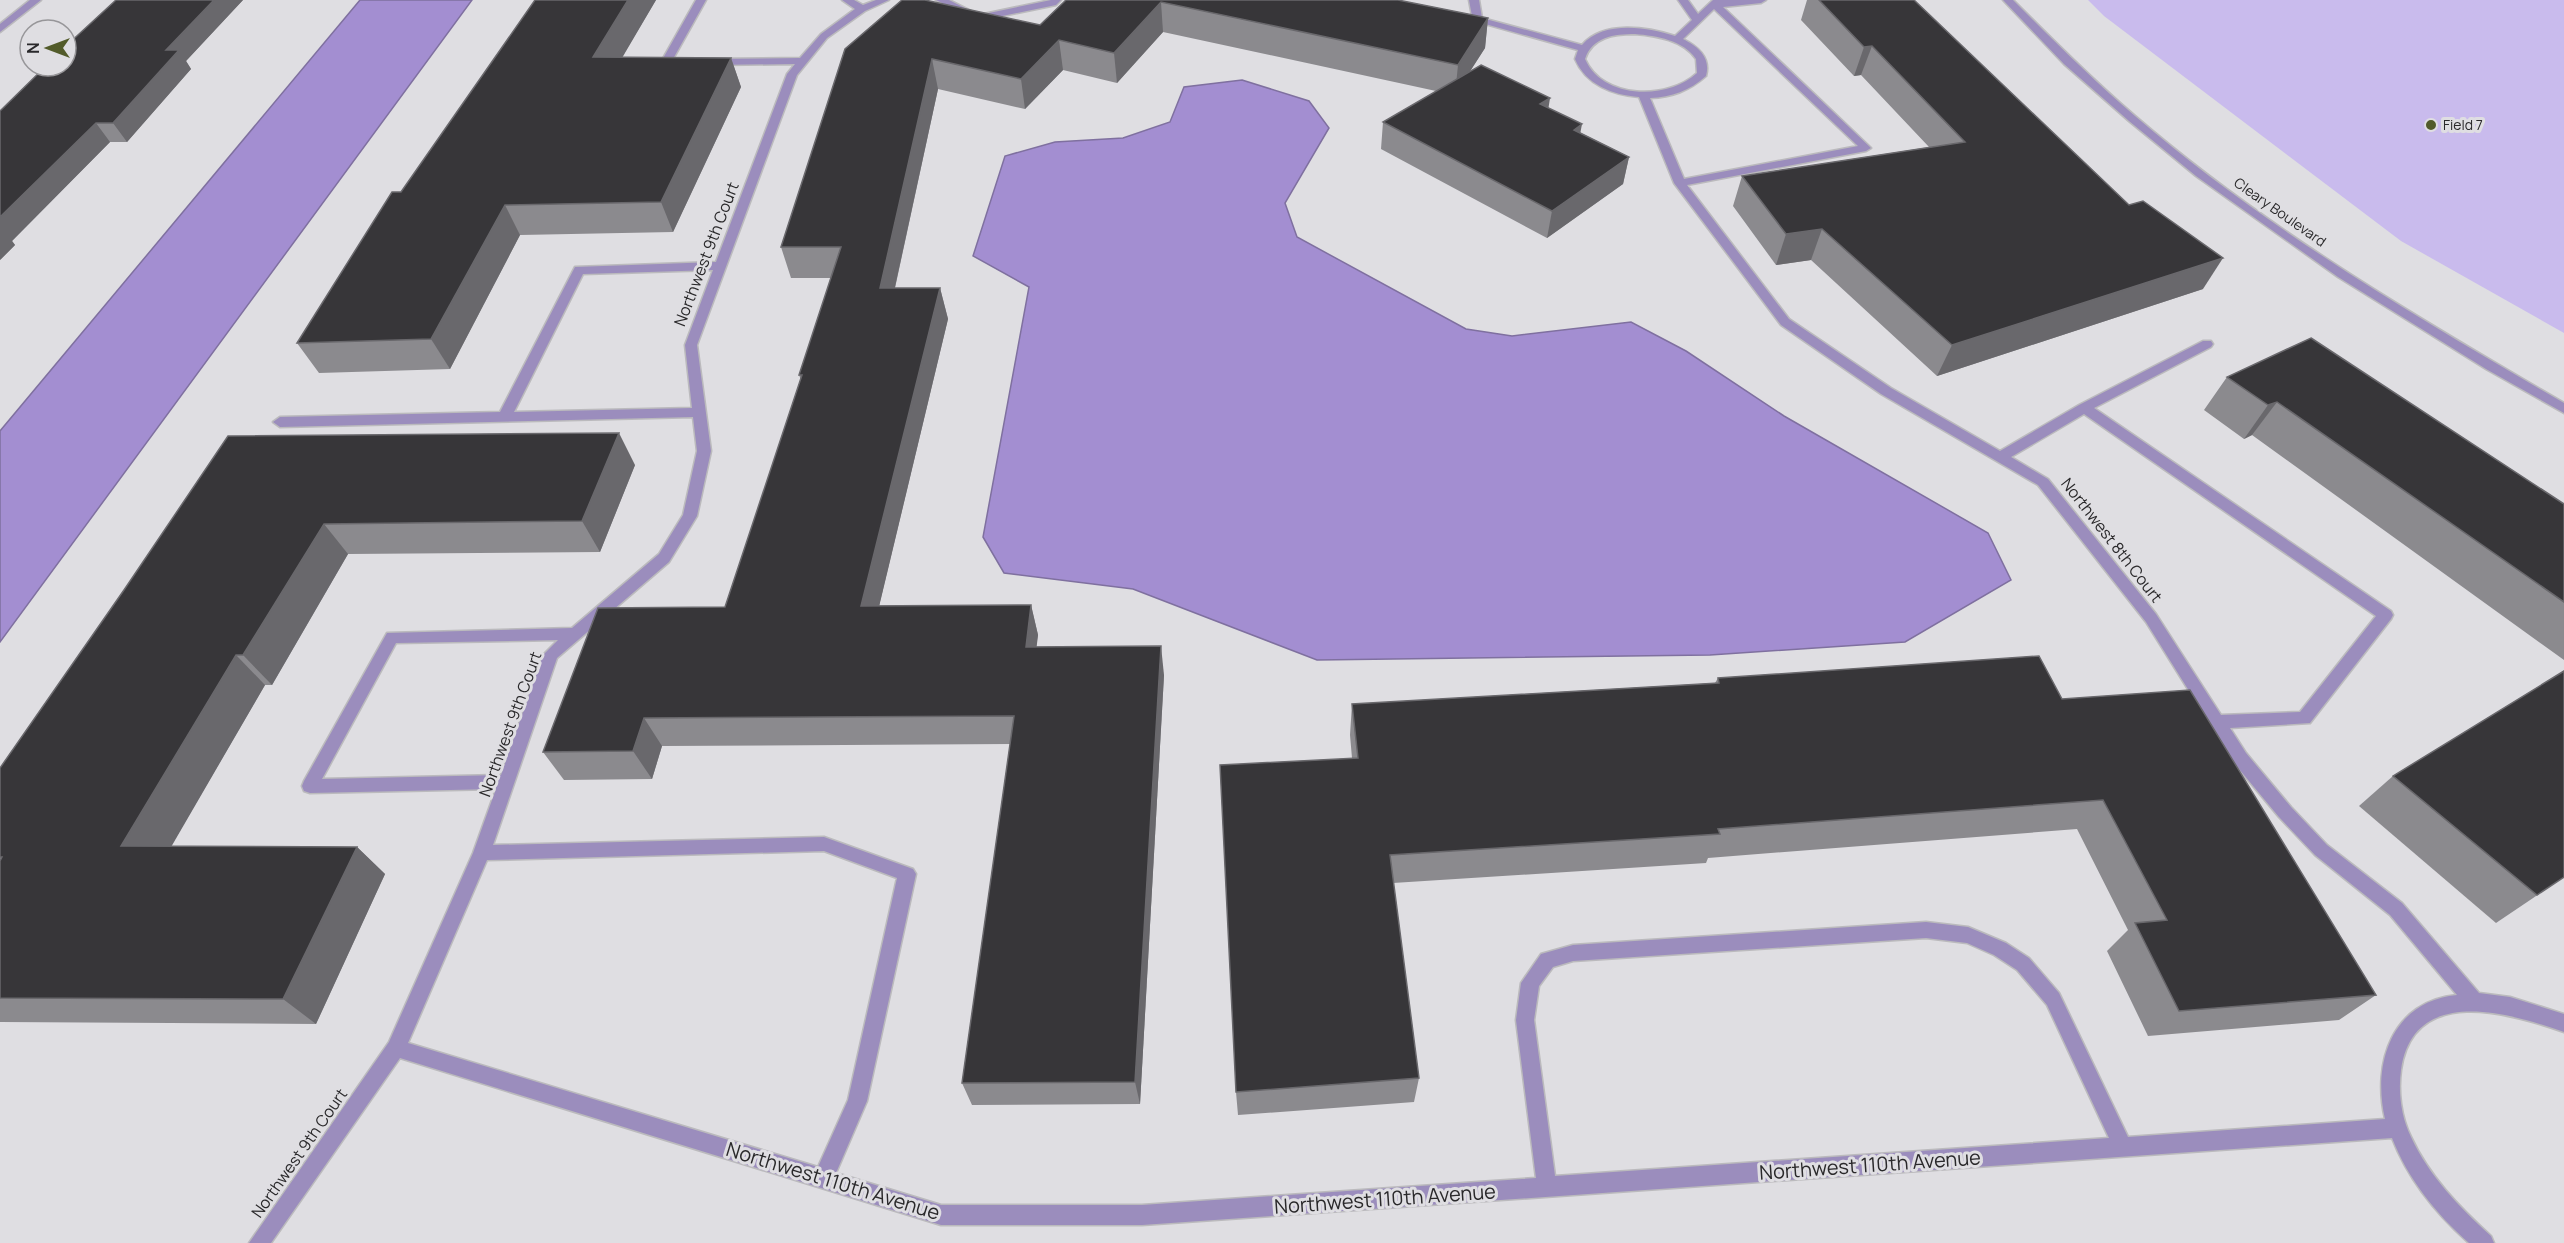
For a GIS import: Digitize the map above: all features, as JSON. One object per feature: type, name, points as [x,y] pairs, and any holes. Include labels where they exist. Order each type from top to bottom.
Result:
[{"type":"street","points":[[1,28],[36,0]]},
{"type":"street","points":[[689,62],[666,62],[701,0]]},
{"type":"street","points":[[847,0],[862,9]]},
{"type":"street","name":"Northwest 9th Court","points":[[259,1243],[396,1048],[482,853],[551,655],[664,558],[690,516],[704,451],[691,345],[792,74],[824,36],[862,9],[884,0]]},
{"type":"street","points":[[941,0],[978,18],[1053,3],[1056,0]]},
{"type":"street","points":[[1474,0],[1476,20]]},
{"type":"street","points":[[1683,0],[1697,20]]},
{"type":"street","points":[[1677,40],[1716,2],[1761,0]]},
{"type":"street","name":"Cleary Boulevard","points":[[2008,0],[2049,45],[2097,90],[2168,149],[2252,212],[2424,324],[2564,409]]},
{"type":"street","points":[[1680,183],[1866,148],[1716,2]]},
{"type":"street","points":[[1453,14],[1582,48]]},
{"type":"street","points":[[1626,31],[1658,34],[1677,40],[1692,49],[1701,59],[1702,74],[1695,83],[1680,90],[1660,94],[1643,94],[1611,87],[1588,74],[1580,59],[1582,48],[1592,39],[1606,33],[1626,31]]},
{"type":"street","points":[[700,62],[803,61]]},
{"type":"street","name":"Northwest 8th Court","points":[[1643,94],[1680,183],[1785,322],[1886,391],[2043,482],[2151,618],[2240,758],[2285,812],[2321,850],[2396,909],[2475,1002]]},
{"type":"street","points":[[505,416],[579,270],[720,266]]},
{"type":"street","points":[[2000,457],[2084,408],[2207,344]]},
{"type":"street","points":[[2084,408],[2386,615],[2304,718],[2217,722]]},
{"type":"street","points":[[280,422],[698,411]]},
{"type":"street","points":[[507,782],[310,786],[392,637],[575,634]]},
{"type":"street","points":[[482,853],[824,844],[907,873],[857,1101],[824,1179]]},
{"type":"street","points":[[1547,1188],[1525,1020],[1530,983],[1547,960],[1573,952],[1926,930],[1968,935],[2000,949],[2023,964],[2053,999],[2123,1147]]},
{"type":"street","points":[[2484,1243],[2459,1222],[2421,1174],[2398,1128],[2389,1093],[2390,1063],[2400,1037],[2419,1018],[2443,1006],[2475,1002],[2523,1008],[2564,1023]]},
{"type":"street","name":"Northwest 110th Avenue","points":[[396,1048],[941,1215],[1142,1215],[2398,1128]]},
{"type":"shaded area","points":[[360,0],[472,0],[0,642],[0,431]]},
{"type":"shaded area","name":"Field 7","points":[[2088,0],[2564,0],[2564,333],[2401,241],[2104,16]]},
{"type":"shaded area","points":[[1242,80],[1309,101],[1329,128],[1285,203],[1297,237],[1466,329],[1512,336],[1631,322],[1686,351],[1784,416],[1988,533],[2011,580],[1905,642],[1710,655],[1317,660],[1133,589],[1004,573],[983,537],[1029,287],[973,256],[1005,156],[1055,142],[1123,138],[1170,122],[1184,87]]},
{"type":"building","points":[[116,0],[214,0],[166,50],[179,50],[113,123],[96,123],[0,217],[0,111],[34,78],[78,78],[78,35]]},
{"type":"building","points":[[535,0],[628,0],[593,57],[731,58],[661,202],[505,205],[431,339],[297,343],[392,192],[401,192]]},
{"type":"building","points":[[902,0],[925,0],[1040,25],[1066,0],[1398,0],[1488,18],[1458,65],[1161,2],[1114,53],[1059,40],[1021,79],[932,59],[880,288],[940,288],[861,606],[1031,605],[1026,647],[1161,646],[1135,1082],[962,1083],[1014,716],[644,718],[633,751],[543,752],[598,608],[725,607],[802,375],[799,375],[841,247],[781,247],[845,49]]},
{"type":"building","points":[[1819,0],[1914,0],[2129,205],[2143,201],[2223,258],[1952,345],[1822,229],[1786,234],[1742,176],[1965,142],[1872,46],[1864,47]]},
{"type":"building","points":[[1481,65],[1550,98],[1540,104],[1582,124],[1574,130],[1629,157],[1552,211],[1383,122]]},
{"type":"building","points":[[2311,338],[2564,504],[2564,602],[2277,402],[2268,405],[2227,377]]},
{"type":"building","points":[[619,433],[582,521],[324,524],[243,655],[236,655],[121,846],[357,847],[283,999],[0,998],[0,861],[2,857],[0,857],[0,768],[228,436]]},
{"type":"building","points":[[2039,656],[2062,699],[2190,690],[2376,995],[2179,1011],[2135,923],[2167,920],[2103,800],[1718,829],[1720,834],[1390,855],[1419,1078],[1236,1092],[1220,765],[1358,758],[1352,704],[1719,683],[1718,678]]},
{"type":"building","points":[[2564,671],[2564,877],[2537,895],[2393,776]]},
{"type":"place","name":"Field 7","points":[[2431,125]]}]
